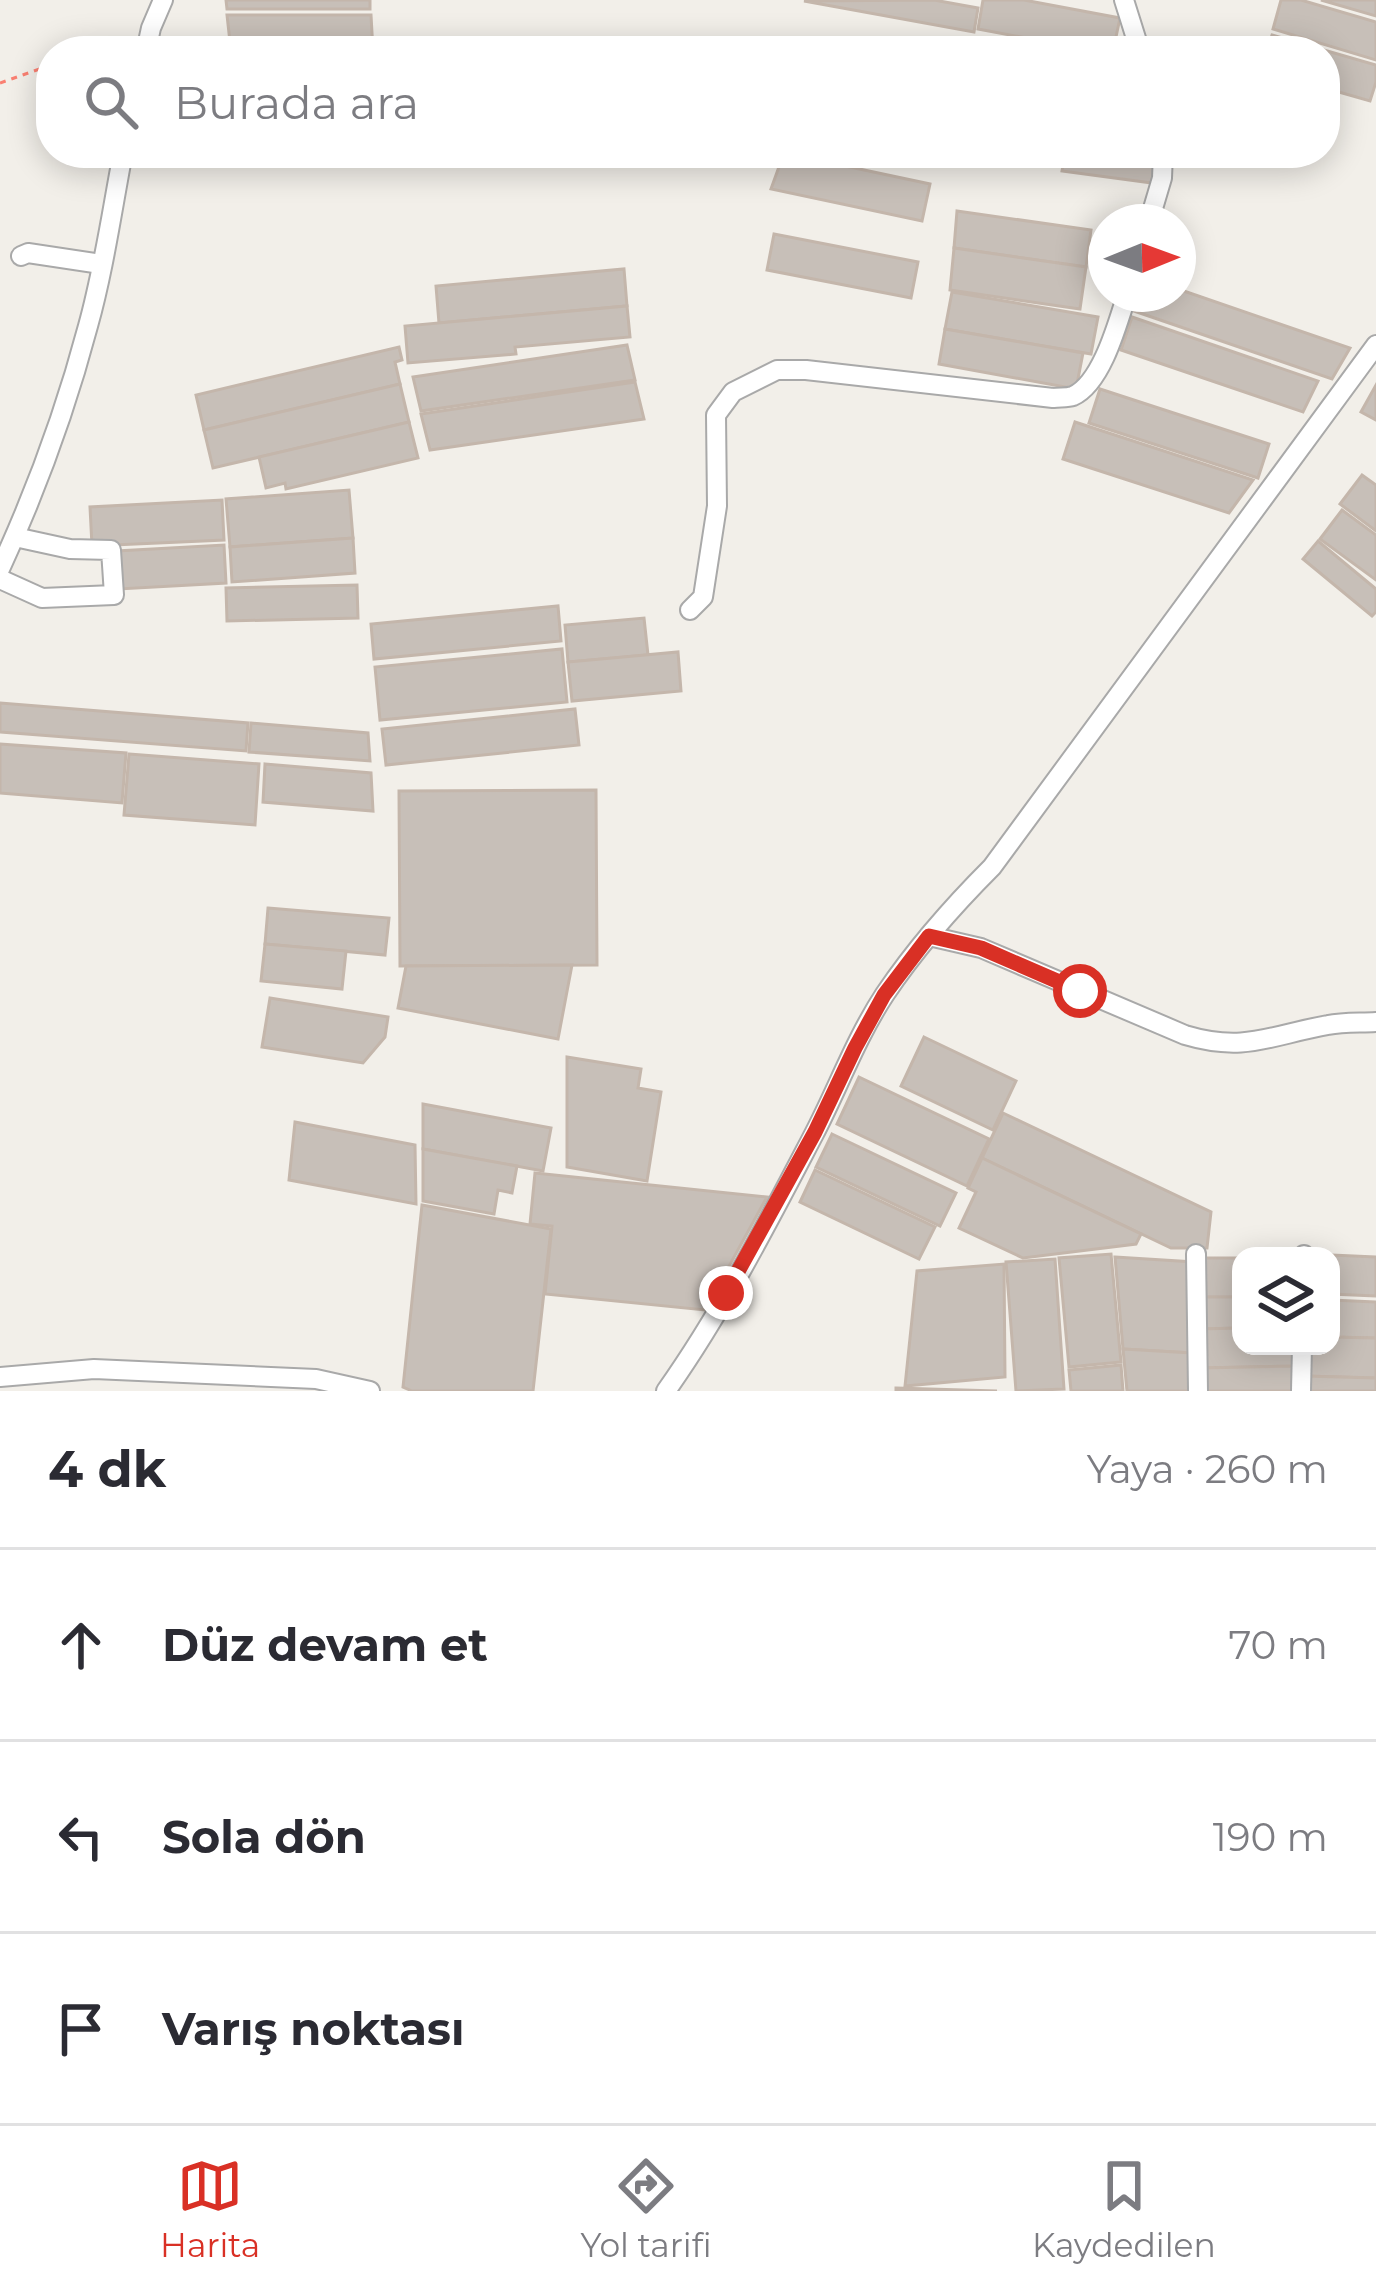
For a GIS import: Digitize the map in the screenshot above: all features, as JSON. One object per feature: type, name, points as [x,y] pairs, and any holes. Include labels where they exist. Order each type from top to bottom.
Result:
[{"type":"street","points":[[150,36],[163,0]]},
{"type":"street","points":[[1124,0],[1135,36]]},
{"type":"street","points":[[0,569],[65,404],[90,321],[121,168]]},
{"type":"street","points":[[1154,204],[1162,168]]},
{"type":"street","points":[[21,256],[28,253],[101,265]]},
{"type":"street","points":[[690,610],[703,597],[717,506],[716,415],[733,392],[777,370],[806,370],[1053,398],[1074,395],[1090,381],[1113,340],[1122,312]]},
{"type":"street","points":[[667,1391],[815,1132],[884,995],[948,912],[992,867],[1376,345]]},
{"type":"street","points":[[0,579],[42,598],[114,595],[111,550],[70,549],[15,536]]},
{"type":"street","points":[[929,936],[981,948],[1209,1042],[1245,1044],[1331,1024],[1376,1022]]},
{"type":"street","points":[[1196,1254],[1198,1391]]},
{"type":"street","points":[[1301,1391],[1302,1355]]},
{"type":"street","points":[[0,1377],[94,1369],[316,1379],[370,1391]]},
{"type":"street","points":[[68,1371],[73,1391]]},
{"type":"path","points":[[0,83],[36,70]]},
{"type":"building","points":[[226,0],[370,0],[370,9],[227,9]]},
{"type":"building","points":[[934,0],[978,8],[974,32],[804,1]]},
{"type":"building","points":[[983,0],[1024,0],[1120,18],[1116,36],[1015,36],[978,29]]},
{"type":"building","points":[[1281,0],[1301,0],[1376,22],[1376,60],[1340,49],[1340,36],[1296,36],[1273,29]]},
{"type":"building","points":[[1321,0],[1376,0],[1376,16]]},
{"type":"building","points":[[227,15],[371,15],[372,36],[229,36]]},
{"type":"building","points":[[1340,55],[1376,65],[1370,101],[1340,92]]},
{"type":"building","points":[[779,168],[855,168],[930,184],[922,221],[771,189]]},
{"type":"building","points":[[1062,168],[1154,168],[1152,183]]},
{"type":"building","points":[[957,211],[1088,230],[1086,267],[954,248]]},
{"type":"building","points":[[774,234],[918,262],[911,298],[767,270]]},
{"type":"building","points":[[954,248],[1086,267],[1080,309],[950,290]]},
{"type":"building","points":[[624,269],[627,306],[439,323],[436,286]]},
{"type":"building","points":[[952,292],[1098,317],[1091,354],[945,329]]},
{"type":"building","points":[[1196,295],[1350,348],[1332,379],[1137,312],[1196,312]]},
{"type":"building","points":[[627,306],[630,337],[515,347],[516,354],[408,363],[405,326]]},
{"type":"building","points":[[1132,317],[1318,381],[1303,412],[1121,350]]},
{"type":"building","points":[[945,329],[1083,353],[1076,389],[939,364]]},
{"type":"building","points":[[627,345],[635,380],[421,411],[413,377]]},
{"type":"building","points":[[399,347],[402,360],[395,362],[400,384],[204,430],[196,395]]},
{"type":"building","points":[[635,382],[644,419],[430,450],[421,414]]},
{"type":"building","points":[[400,384],[409,422],[213,468],[204,430]]},
{"type":"building","points":[[1376,385],[1376,420],[1361,412]]},
{"type":"building","points":[[1100,389],[1269,444],[1258,478],[1089,423]]},
{"type":"building","points":[[409,422],[418,458],[286,489],[285,483],[266,488],[259,457]]},
{"type":"building","points":[[1075,422],[1253,480],[1229,513],[1063,459]]},
{"type":"building","points":[[1362,475],[1376,485],[1376,531],[1340,504]]},
{"type":"building","points":[[349,490],[353,538],[230,547],[226,499]]},
{"type":"building","points":[[222,500],[224,540],[92,546],[90,507]]},
{"type":"building","points":[[1342,510],[1376,535],[1376,580],[1320,539]]},
{"type":"building","points":[[353,538],[355,573],[232,582],[230,547]]},
{"type":"building","points":[[1318,541],[1376,589],[1372,616],[1303,559]]},
{"type":"building","points":[[224,545],[226,583],[119,589],[117,551]]},
{"type":"building","points":[[357,585],[358,618],[227,621],[226,588]]},
{"type":"building","points":[[558,606],[561,641],[374,659],[371,624]]},
{"type":"building","points":[[644,618],[648,655],[568,662],[565,625]]},
{"type":"building","points":[[562,649],[567,702],[380,720],[375,667]]},
{"type":"building","points":[[678,652],[681,691],[572,701],[568,662]]},
{"type":"building","points":[[0,703],[248,723],[246,751],[0,732]]},
{"type":"building","points":[[575,709],[579,745],[386,765],[382,729]]},
{"type":"building","points":[[251,723],[368,733],[370,761],[249,752]]},
{"type":"building","points":[[0,744],[126,753],[122,803],[0,793]]},
{"type":"building","points":[[129,754],[259,764],[255,825],[124,815]]},
{"type":"building","points":[[265,764],[371,773],[373,811],[263,802]]},
{"type":"building","points":[[596,790],[597,965],[400,966],[399,791]]},
{"type":"building","points":[[268,908],[389,918],[385,955],[265,944]]},
{"type":"building","points":[[265,944],[346,951],[342,989],[261,981]]},
{"type":"building","points":[[572,965],[558,1039],[398,1008],[406,966]]},
{"type":"building","points":[[270,998],[388,1017],[385,1037],[363,1063],[262,1047]]},
{"type":"building","points":[[924,1037],[1016,1081],[993,1130],[901,1086]]},
{"type":"building","points":[[567,1057],[641,1069],[638,1088],[661,1092],[647,1181],[567,1167]]},
{"type":"building","points":[[859,1077],[989,1139],[967,1186],[837,1124]]},
{"type":"building","points":[[423,1104],[551,1128],[543,1171],[423,1149]]},
{"type":"building","points":[[1003,1113],[1211,1212],[1207,1248],[1171,1248],[982,1158]]},
{"type":"building","points":[[295,1122],[415,1145],[416,1204],[289,1180]]},
{"type":"building","points":[[832,1134],[956,1193],[940,1226],[816,1167]]},
{"type":"building","points":[[423,1149],[517,1166],[512,1193],[498,1190],[494,1214],[423,1201]]},
{"type":"building","points":[[982,1158],[1141,1234],[1136,1244],[1023,1258],[959,1228],[976,1192],[968,1188]]},
{"type":"building","points":[[815,1170],[935,1227],[919,1259],[800,1202]]},
{"type":"building","points":[[535,1173],[767,1197],[705,1310],[545,1294],[552,1226],[530,1224]]},
{"type":"building","points":[[422,1205],[551,1229],[533,1391],[412,1391],[403,1387]]},
{"type":"building","points":[[1111,1254],[1121,1362],[1069,1367],[1059,1258]]},
{"type":"building","points":[[1340,1255],[1376,1257],[1376,1296],[1340,1294]]},
{"type":"building","points":[[1115,1257],[1194,1262],[1192,1353],[1123,1349]]},
{"type":"building","points":[[1198,1258],[1232,1258],[1232,1297],[1199,1297]]},
{"type":"building","points":[[1055,1259],[1064,1389],[1016,1391],[1006,1262]]},
{"type":"building","points":[[1004,1264],[1005,1377],[905,1386],[917,1271]]},
{"type":"building","points":[[1199,1297],[1232,1297],[1232,1328],[1199,1329]]},
{"type":"building","points":[[1340,1300],[1376,1302],[1376,1338],[1340,1337]]},
{"type":"building","points":[[1232,1328],[1232,1355],[1298,1355],[1298,1366],[1200,1368],[1199,1329]]},
{"type":"building","points":[[1340,1337],[1376,1338],[1376,1378],[1304,1376],[1305,1355],[1340,1355]]},
{"type":"building","points":[[1123,1349],[1192,1353],[1192,1391],[1127,1391]]},
{"type":"building","points":[[1121,1365],[1123,1391],[1071,1391],[1069,1370]]},
{"type":"building","points":[[1297,1366],[1297,1391],[1200,1391],[1200,1368]]},
{"type":"building","points":[[1304,1376],[1376,1378],[1376,1391],[1304,1391]]},
{"type":"building","points":[[896,1388],[997,1391],[896,1391]]},
{"type":"route","points":[[726,1293],[884,995],[929,936],[981,948],[1080,991]]}]
